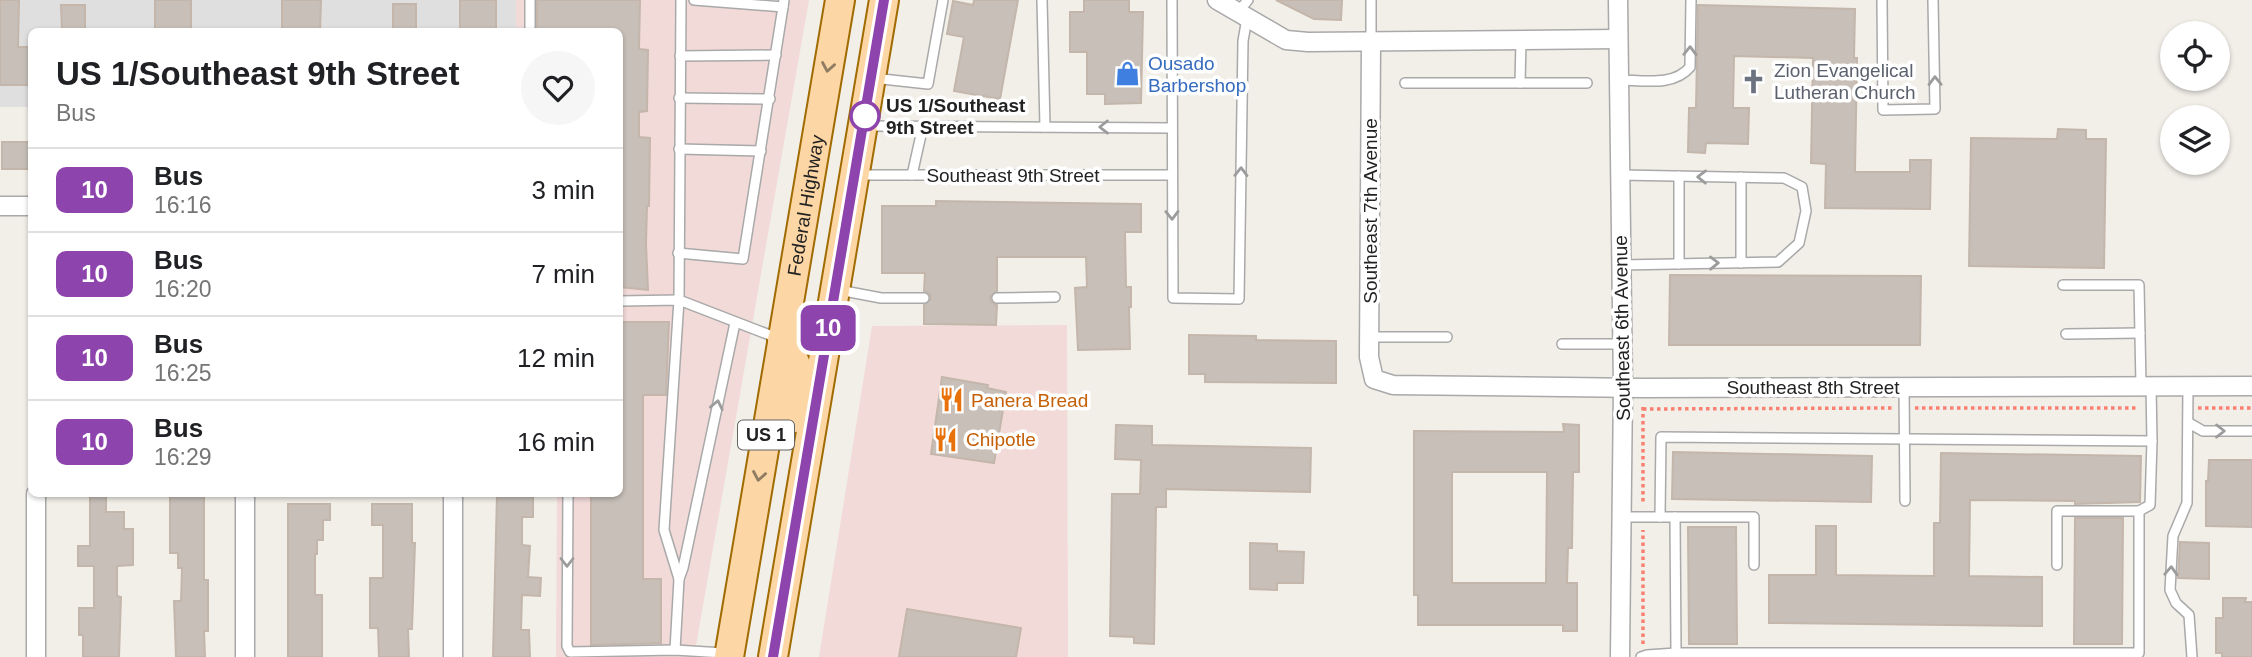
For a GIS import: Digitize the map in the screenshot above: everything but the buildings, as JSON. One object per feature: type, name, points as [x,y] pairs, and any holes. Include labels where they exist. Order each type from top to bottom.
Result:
[{"type":"main road","name":"Federal Highway","points":[[729,655],[840,0]]},
{"type":"main road","name":"US 1","points":[[773,657],[884,0]]},
{"type":"main road","points":[[795,264],[804,321],[812,339],[825,350]]},
{"type":"main road","points":[[782,340],[798,364],[801,386],[787,468],[782,522],[793,540]]},
{"type":"street","points":[[1217,0],[1245,10],[1286,40],[1371,43],[1618,39]]},
{"type":"street","name":"Southeast 6th Avenue","points":[[1618,0],[1623,344],[1620,657]]},
{"type":"street","name":"Southeast 7th Avenue","points":[[1371,43],[1369,357],[1374,379]]},
{"type":"street","points":[[0,206],[28,206]]},
{"type":"street","name":"Southeast 8th Street","points":[[1374,379],[1393,385],[1623,388],[2252,386]]},
{"type":"street","points":[[36,497],[36,657]]},
{"type":"street","points":[[244,497],[245,657]]},
{"type":"street","points":[[453,497],[453,657]]},
{"type":"lane","points":[[530,0],[530,28]]},
{"type":"lane","points":[[674,650],[678,579],[664,530],[679,300],[681,0]]},
{"type":"lane","points":[[678,253],[743,259],[784,3],[694,0]]},
{"type":"lane","points":[[871,77],[928,84],[943,0]]},
{"type":"lane","points":[[1042,0],[1045,127]]},
{"type":"lane","points":[[1172,0],[1173,298],[1239,299],[1245,10]]},
{"type":"lane","points":[[1371,0],[1371,43]]},
{"type":"lane","points":[[1618,80],[1674,80],[1683,75],[1690,67],[1691,0]]},
{"type":"lane","points":[[1882,0],[1883,110],[1935,109],[1933,0]]},
{"type":"lane","points":[[1520,83],[1521,41]]},
{"type":"lane","points":[[680,55],[776,55]]},
{"type":"lane","points":[[1405,83],[1587,83]]},
{"type":"lane","points":[[679,97],[770,99]]},
{"type":"lane","points":[[863,125],[1172,128]]},
{"type":"lane","points":[[912,175],[923,126]]},
{"type":"lane","points":[[679,149],[761,151]]},
{"type":"lane","name":"Southeast 9th Street","points":[[854,175],[1172,175]]},
{"type":"lane","points":[[1620,175],[1784,178],[1802,187],[1806,211],[1799,243],[1778,262],[1621,265]]},
{"type":"lane","points":[[1679,176],[1679,264]]},
{"type":"lane","points":[[1741,177],[1741,263]]},
{"type":"lane","points":[[2057,565],[2057,511],[2139,511],[2150,505],[2152,441],[2152,408],[2146,386],[2140,333],[2139,285],[2063,285]]},
{"type":"lane","points":[[835,289],[881,298],[924,298]]},
{"type":"lane","points":[[997,298],[1055,298]]},
{"type":"lane","points":[[623,301],[679,300],[782,340]]},
{"type":"lane","points":[[678,579],[683,568],[735,323]]},
{"type":"lane","points":[[2066,334],[2140,333]]},
{"type":"lane","points":[[1369,337],[1447,337]]},
{"type":"lane","points":[[1562,344],[1623,344]]},
{"type":"lane","points":[[2189,386],[2187,503],[2173,536],[2170,590],[2176,603],[2189,615],[2192,657]]},
{"type":"lane","points":[[1904,387],[1905,501]]},
{"type":"lane","points":[[2189,423],[2203,431],[2252,430]]},
{"type":"lane","points":[[1660,517],[1661,437],[2152,441]]},
{"type":"lane","points":[[568,497],[567,646],[570,652],[674,650],[729,655]]},
{"type":"lane","points":[[1641,657],[1676,653],[2139,653],[2139,511]]},
{"type":"lane","points":[[1621,517],[1754,517],[1754,565]]},
{"type":"lane","points":[[1675,517],[1676,653]]},
{"type":"path","points":[[1643,409],[2152,408]]},
{"type":"path","points":[[2189,408],[2252,408]]},
{"type":"shaded area","points":[[0,0],[516,0],[516,28],[28,28],[28,107],[0,107]]},
{"type":"shaded area","points":[[516,0],[809,0],[694,657],[556,657],[557,497],[623,497],[623,28],[516,28]]},
{"type":"shaded area","points":[[1067,325],[1068,657],[819,657],[872,326]]},
{"type":"bus line","name":"10","points":[[773,657],[884,0]]},
{"type":"place","name":"Ousado Barbershop","points":[[1128,74]]},
{"type":"place","name":"Zion Evangelical Lutheran Church","points":[[1754,81]]},
{"type":"place","name":"US 1/Southeast 9th Street","points":[[865,116]]},
{"type":"place","name":"Panera Bread","points":[[951,400]]},
{"type":"place","name":"Chipotle","points":[[946,439]]}]
